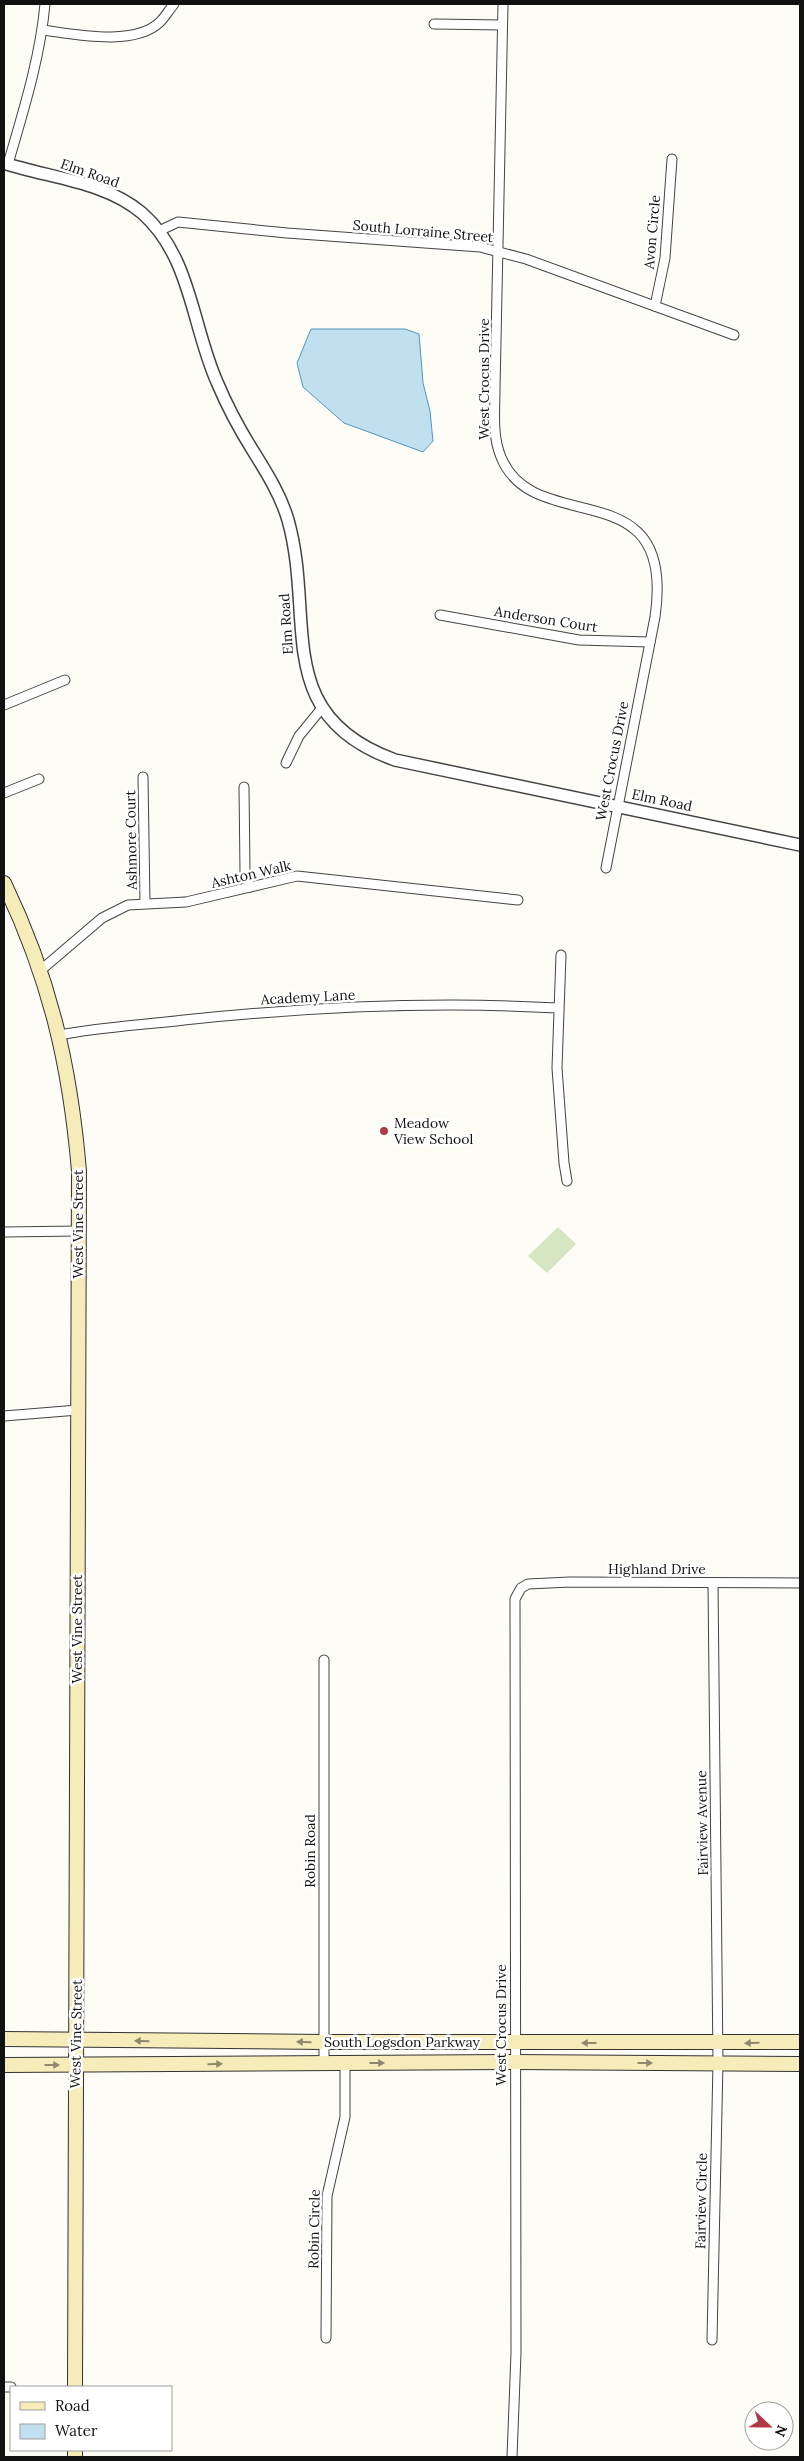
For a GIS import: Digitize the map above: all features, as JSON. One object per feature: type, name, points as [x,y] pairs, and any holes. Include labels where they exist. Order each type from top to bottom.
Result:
[{"type":"main road","name":"West Vine Street","points":[[4,883],[40,970],[60,1035],[74,1120],[79,1170],[75,2386]]},
{"type":"main road","name":"South Logsdon Parkway","points":[[4,2039],[515,2043],[800,2042]]},
{"type":"main road","name":"South Logsdon Parkway","points":[[4,2065],[514,2062],[800,2064]]},
{"type":"street","points":[[6,164],[28,95],[43,30],[45,4]]},
{"type":"street","points":[[43,30],[109,38],[139,33],[159,24],[174,4]]},
{"type":"street","name":"West Crocus Drive","points":[[503,4],[495,431],[501,457],[514,478],[534,493],[556,501],[594,509],[617,517],[632,528],[644,541],[655,564],[657,576],[657,603],[606,868]]},
{"type":"street","points":[[434,24],[502,25]]},
{"type":"street","name":"Avon Circle","points":[[655,306],[665,258],[672,159]]},
{"type":"street","name":"Elm Road","points":[[6,164],[107,193],[140,212],[159,231],[175,256],[217,383],[273,484],[287,518],[298,568],[302,651],[314,696],[336,725],[354,740],[396,760],[800,845]]},
{"type":"street","name":"South Lorraine Street","points":[[159,231],[178,222],[286,233],[480,247],[499,251],[734,335]]},
{"type":"street","name":"Anderson Court","points":[[440,614],[579,640],[650,642]]},
{"type":"street","points":[[4,705],[65,680]]},
{"type":"street","points":[[286,763],[299,736],[322,708]]},
{"type":"street","name":"Ashmore Court","points":[[143,777],[145,904]]},
{"type":"street","points":[[4,793],[39,779]]},
{"type":"street","points":[[244,787],[245,872],[250,887]]},
{"type":"street","name":"Ashton Walk","points":[[40,970],[102,918],[128,906],[186,902],[297,876],[518,900]]},
{"type":"street","points":[[562,955],[558,1008],[558,1068],[564,1163],[567,1181]]},
{"type":"street","name":"Academy Lane","points":[[60,1035],[246,1014],[315,1009],[435,1006],[558,1008]]},
{"type":"street","points":[[4,1232],[78,1231]]},
{"type":"street","points":[[4,1416],[78,1410]]},
{"type":"street","name":"Fairview Avenue","points":[[713,1583],[718,2063]]},
{"type":"street","name":"Highland Drive","points":[[517,1593],[528,1584],[800,1583]]},
{"type":"street","name":"West Crocus Drive","points":[[512,2457],[516,2353],[513,1608],[517,1593]]},
{"type":"street","name":"Robin Road","points":[[324,1660],[324,2063]]},
{"type":"street","name":"Robin Circle","points":[[326,2338],[327,2196],[345,2117],[345,2063]]},
{"type":"street","name":"Fairview Circle","points":[[712,2340],[718,2063]]},
{"type":"green space","points":[[558,1227],[576,1244],[547,1273],[528,1256]]},
{"type":"water","points":[[311,329],[405,329],[419,334],[423,383],[430,411],[433,441],[423,452],[344,423],[303,387],[297,363]]},
{"type":"place","name":"Meadow View School","points":[[384,1131]]}]
